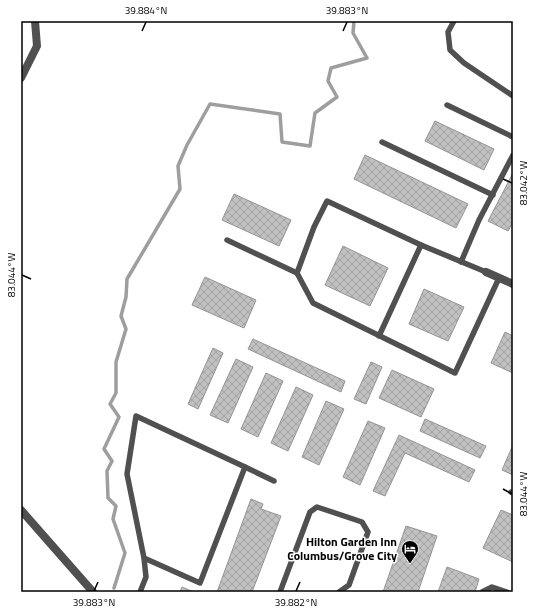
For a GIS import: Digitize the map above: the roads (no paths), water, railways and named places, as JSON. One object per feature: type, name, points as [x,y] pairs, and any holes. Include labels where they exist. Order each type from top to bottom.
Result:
[{"type":"street","points":[[21,78],[37,46],[35,21]]},
{"type":"street","points":[[486,272],[513,284]]},
{"type":"street","points":[[21,510],[93,592]]},
{"type":"lane","points":[[454,21],[448,32],[450,50],[464,63],[513,96]]},
{"type":"lane","points":[[447,105],[513,137]]},
{"type":"lane","points":[[382,142],[493,195]]},
{"type":"lane","points":[[460,262],[479,220],[513,155]]},
{"type":"lane","points":[[297,273],[314,227],[327,201],[421,246],[486,272]]},
{"type":"lane","points":[[227,240],[297,273],[313,303],[455,373],[499,278]]},
{"type":"lane","points":[[379,336],[421,246]]},
{"type":"lane","points":[[140,592],[146,577],[144,558],[127,474],[136,416],[274,481]]},
{"type":"lane","points":[[144,558],[200,583],[245,467]]},
{"type":"lane","points":[[280,592],[310,512],[317,507],[362,522],[368,532],[349,585],[339,592]]},
{"type":"lane","points":[[482,592],[492,587],[507,592]]},
{"type":"waterway","points":[[114,588],[125,553],[113,519],[116,506],[108,498],[107,471],[112,461],[104,449],[119,417],[110,404],[116,393],[116,362],[126,329],[121,316],[126,297],[127,279],[180,189],[178,166],[187,145],[210,104],[280,114],[282,142],[310,146],[315,113],[337,97],[328,81],[331,68],[367,58],[353,33],[354,21]]},
{"type":"place","name":"Hilton Garden Inn Columbus/Grove City","points":[[410,564]]}]
